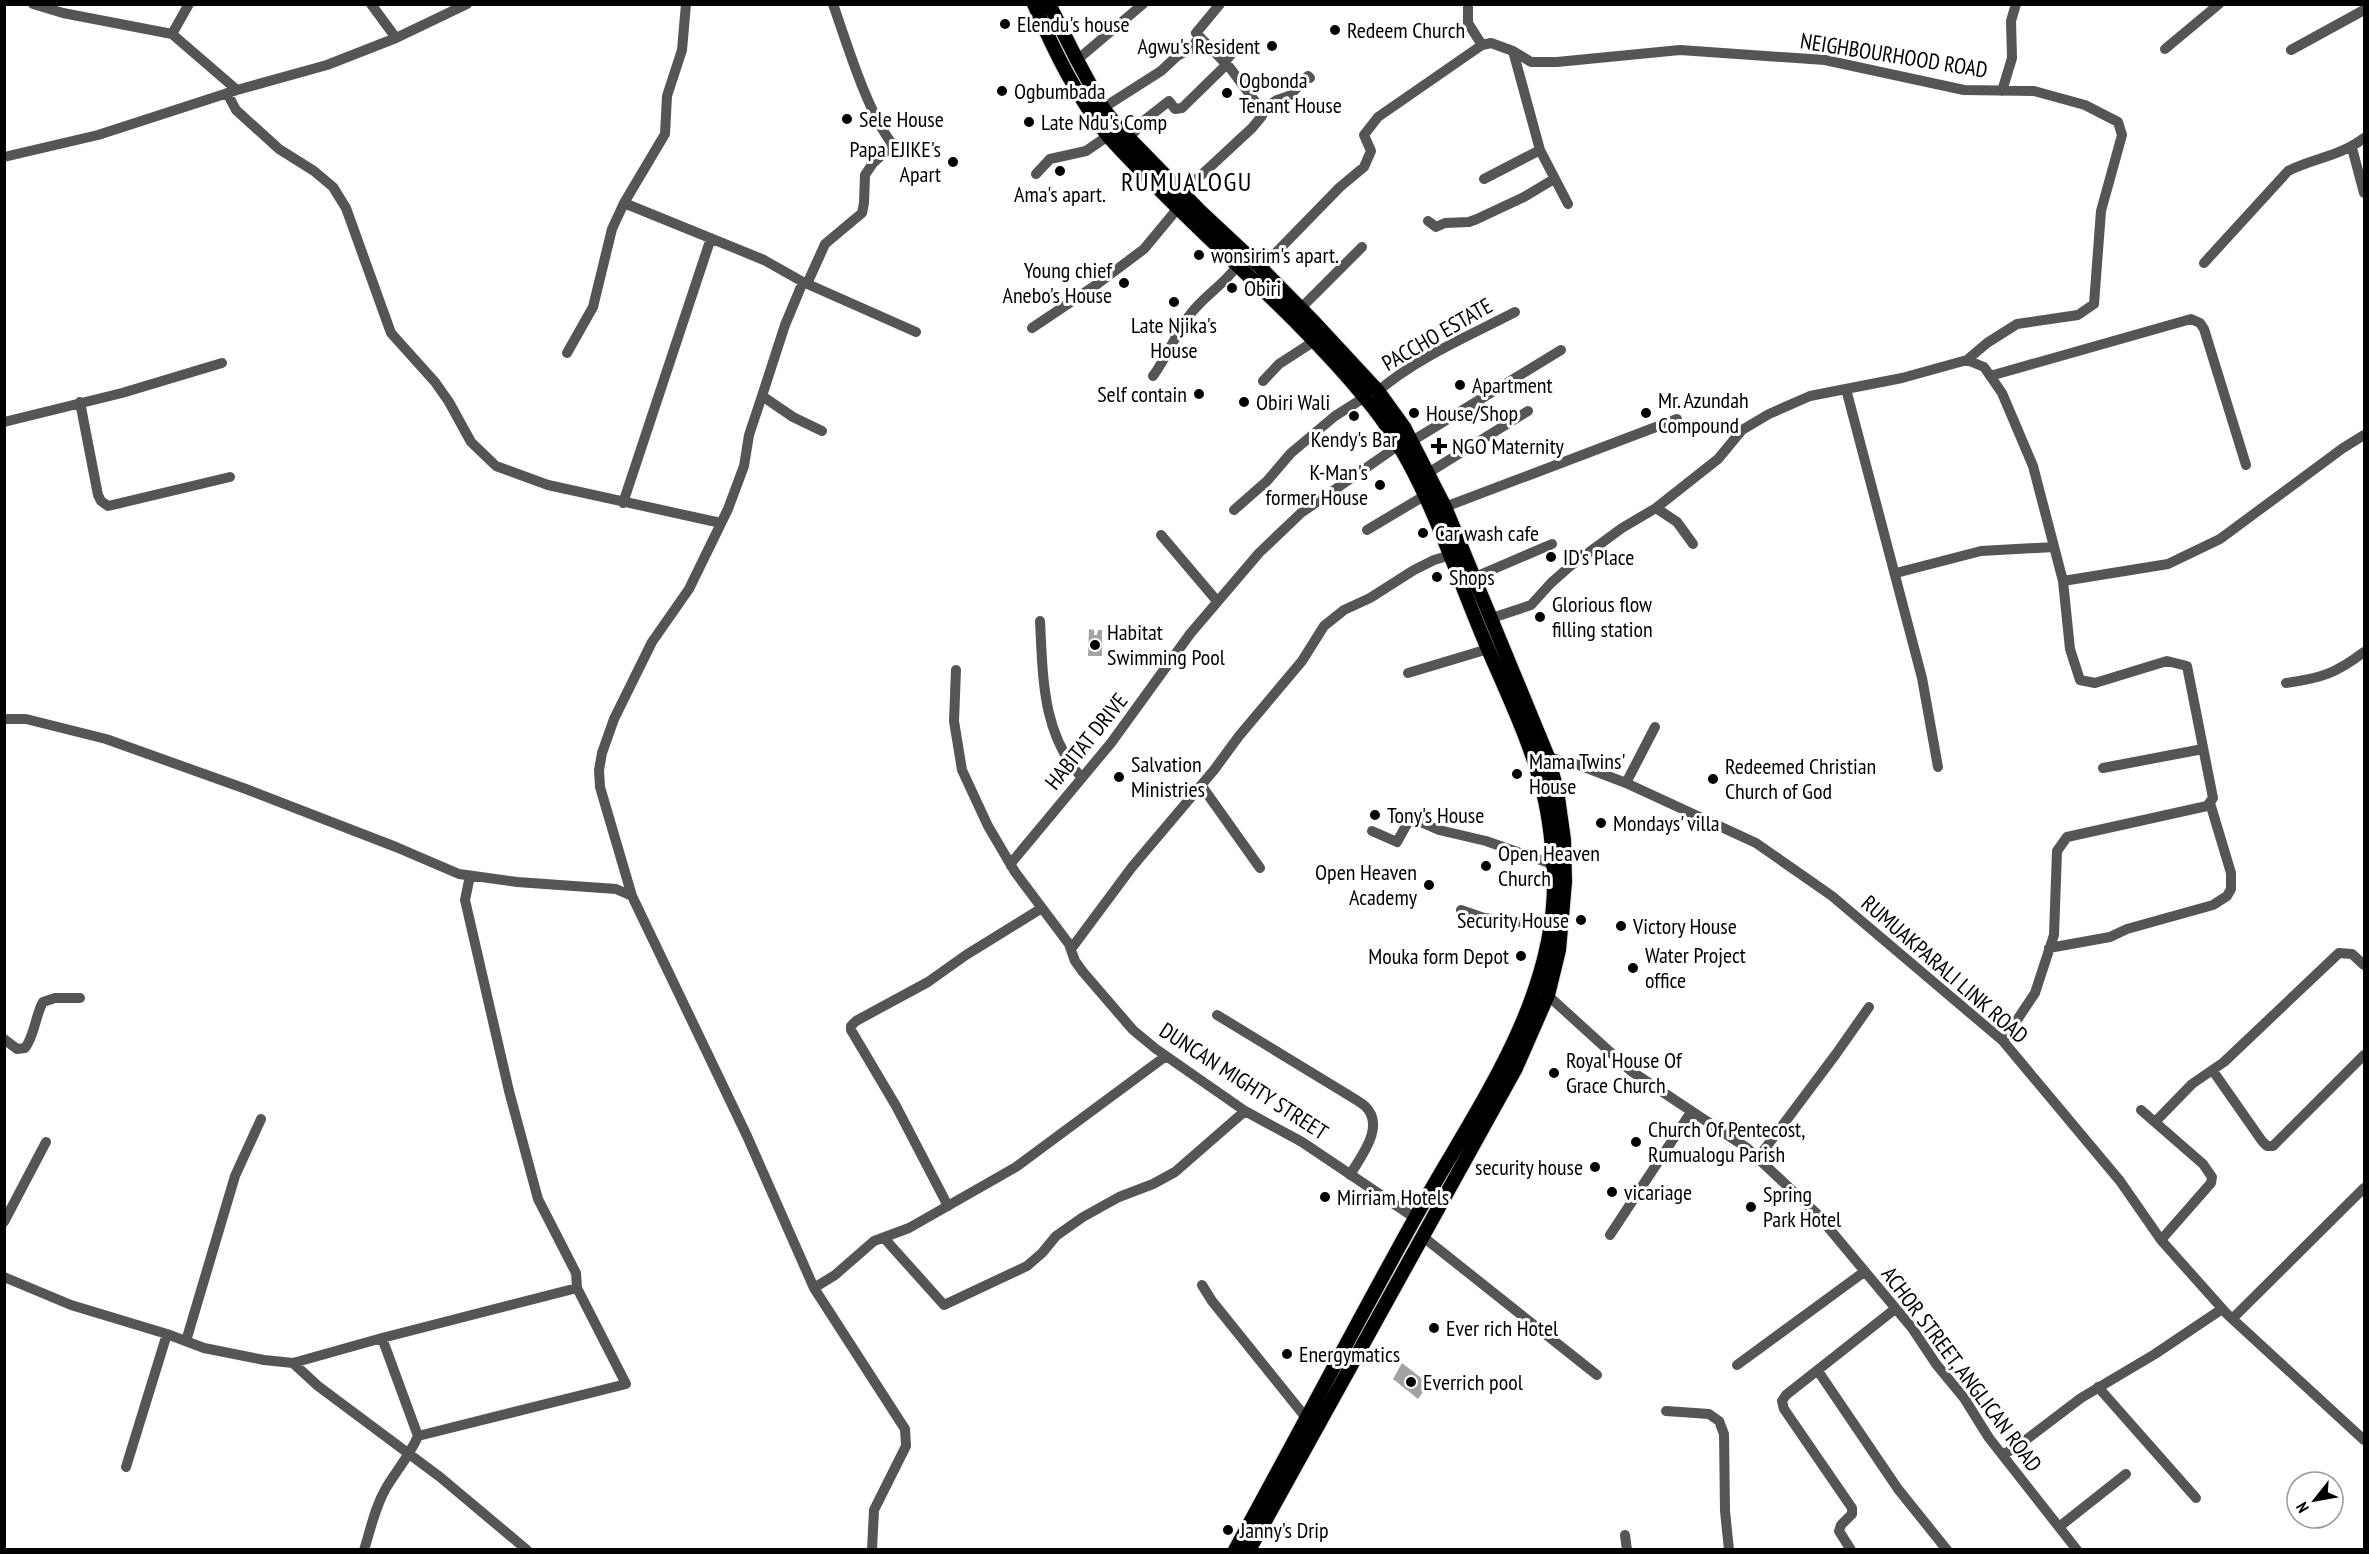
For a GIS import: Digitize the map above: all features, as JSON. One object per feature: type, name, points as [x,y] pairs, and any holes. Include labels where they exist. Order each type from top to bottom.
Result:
[{"type":"main road","points":[[1034,4],[1071,81],[1108,136],[1313,342],[1372,394]]},
{"type":"main road","points":[[1049,4],[1103,108],[1128,139],[1301,308],[1372,394],[1428,473],[1475,577],[1548,757],[1564,840],[1565,882],[1559,950],[1542,991],[1516,1068],[1249,1550]]},
{"type":"main road","points":[[1235,1550],[1415,1218],[1542,991],[1554,881],[1544,793],[1529,749],[1424,496],[1406,443]]},
{"type":"street","points":[[33,4],[63,14],[172,34],[232,92],[236,110],[279,149],[314,171],[333,187],[346,208],[391,333],[435,382],[471,442],[496,466],[548,485],[722,523]]},
{"type":"street","points":[[172,34],[189,4]]},
{"type":"street","points":[[371,4],[396,38]]},
{"type":"street","points":[[4,157],[98,135],[232,92],[327,65],[396,38],[467,4]]},
{"type":"street","points":[[567,352],[593,307],[612,229],[624,203],[665,134],[667,96],[682,50],[686,4]]},
{"type":"street","points":[[833,4],[867,96],[886,137],[893,145],[873,162],[865,175],[862,213],[825,244],[785,325],[749,435],[744,466],[722,523],[689,589],[652,642],[638,667],[614,719],[602,753],[599,770],[600,787],[632,896],[747,1136],[814,1288],[905,1429],[906,1446],[874,1510],[872,1550]]},
{"type":"street","points":[[1077,60],[1143,4]]},
{"type":"street","points":[[1182,193],[1262,116],[1261,110],[1225,64],[1196,33],[1220,4]]},
{"type":"street","points":[[1261,268],[1340,187],[1364,167],[1371,151],[1365,135],[1378,117],[1482,45],[1468,23],[1468,4]]},
{"type":"street","points":[[2002,91],[2012,58],[2011,21],[2016,4]]},
{"type":"street","points":[[2165,49],[2219,4]]},
{"type":"street","points":[[2291,50],[2364,10]]},
{"type":"street","points":[[1103,108],[1192,48],[1199,37]]},
{"type":"street","name":"NEIGHBOURHOOD ROAD","points":[[1482,45],[1491,43],[1513,51],[1531,62],[1557,62],[1680,50],[1825,60],[1964,90],[2034,91],[2085,105],[2118,122],[2122,135],[2101,211],[2094,304],[2078,315],[2017,324],[1987,343],[1967,360]]},
{"type":"street","points":[[1128,139],[1146,119],[1169,101],[1175,109],[1182,108],[1225,64],[1238,46]]},
{"type":"street","points":[[1513,51],[1540,150],[1568,204]]},
{"type":"street","points":[[1071,81],[1084,73]]},
{"type":"street","points":[[1261,110],[1289,96],[1308,76],[1311,78]]},
{"type":"street","points":[[1036,174],[1050,159],[1086,151],[1108,136]]},
{"type":"street","points":[[2204,262],[2288,171],[2304,163],[2352,148],[2364,138]]},
{"type":"street","points":[[2352,148],[2364,193]]},
{"type":"street","points":[[1484,179],[1540,150]]},
{"type":"street","points":[[1428,221],[1436,226],[1477,219],[1524,198],[1554,179]]},
{"type":"street","points":[[624,203],[764,260],[805,283],[916,332]]},
{"type":"street","points":[[1032,328],[1096,285],[1143,249],[1178,208]]},
{"type":"street","points":[[623,503],[711,238]]},
{"type":"street","points":[[1301,308],[1362,247]]},
{"type":"street","points":[[1153,376],[1190,314],[1231,275],[1237,266]]},
{"type":"street","name":"PACCHO ESTATE","points":[[1234,510],[1267,481],[1291,453],[1335,417],[1420,361],[1515,312]]},
{"type":"street","points":[[1990,376],[2191,319],[2200,322],[2246,465]]},
{"type":"street","points":[[1263,381],[1279,364],[1313,342]]},
{"type":"street","name":"HABITAT DRIVE","points":[[1011,866],[1111,743],[1190,634],[1217,601],[1259,553],[1301,513],[1406,443],[1562,350]]},
{"type":"street","points":[[1492,618],[1531,605],[1569,567],[1622,528],[1656,508],[1718,459],[1742,430],[1769,414],[1810,396],[1902,378],[1967,360],[1984,368],[2002,393],[2033,466],[2062,581],[2070,650],[2080,680],[2095,684],[2167,661],[2187,666],[2213,798],[2207,806],[2067,837],[2057,851],[2054,935],[2035,993],[2003,1041]]},
{"type":"street","points":[[4,422],[122,393],[222,363]]},
{"type":"street","points":[[1846,389],[1922,678],[1938,766]]},
{"type":"street","points":[[762,396],[793,417],[822,431]]},
{"type":"street","points":[[80,402],[98,495],[101,501],[108,506],[230,477]]},
{"type":"street","points":[[1428,473],[1528,411]]},
{"type":"street","points":[[1445,507],[1677,419]]},
{"type":"street","points":[[2062,581],[2168,564],[2220,539],[2364,435]]},
{"type":"street","points":[[1367,530],[1424,496]]},
{"type":"street","points":[[1656,508],[1677,522],[1693,544]]},
{"type":"street","points":[[1161,535],[1217,601]]},
{"type":"street","points":[[1475,577],[1552,544]]},
{"type":"street","points":[[1896,573],[1981,551],[2054,547]]},
{"type":"street","points":[[1071,949],[1127,873],[1302,661],[1324,627],[1344,610],[1370,598],[1414,570],[1450,555]]},
{"type":"street","points":[[1040,621],[1043,684],[1051,726],[1064,755],[1082,778]]},
{"type":"street","points":[[1408,674],[1488,649]]},
{"type":"street","points":[[2286,683],[2321,678],[2343,667],[2364,652]]},
{"type":"street","name":"DUNCAN MIGHTY STREET","points":[[956,670],[954,721],[962,770],[988,826],[1011,866],[1064,937],[1079,967],[1117,1013],[1133,1030],[1166,1056],[1245,1111],[1302,1142],[1415,1218]]},
{"type":"street","points":[[4,719],[26,719],[106,739],[246,789],[459,874],[517,882],[616,889],[632,896]]},
{"type":"street","points":[[1626,783],[1655,727]]},
{"type":"street","points":[[2103,768],[2203,749]]},
{"type":"street","name":"RUMUAKPARALI LINK ROAD","points":[[1548,757],[1579,765],[1626,783],[1756,843],[1832,896],[2003,1041],[2120,1181],[2161,1240],[2222,1309],[2364,1440]]},
{"type":"street","points":[[1201,785],[1260,868]]},
{"type":"street","points":[[2049,948],[2110,937],[2127,929],[2213,905],[2227,896],[2231,889],[2231,873],[2210,803]]},
{"type":"street","points":[[1372,831],[1397,842],[1408,822],[1416,820],[1438,830],[1486,841],[1552,864]]},
{"type":"street","points":[[418,1436],[626,1384],[577,1288],[576,1273],[538,1199],[509,1091],[465,900],[470,876]]},
{"type":"street","points":[[948,1206],[896,1106],[851,1030],[851,1026],[856,1021],[928,982],[966,955],[1042,908]]},
{"type":"street","points":[[1461,910],[1484,918],[1550,925]]},
{"type":"street","points":[[2155,1122],[2192,1084],[2213,1071],[2339,953],[2352,954],[2364,965]]},
{"type":"street","name":"ACHOR STREET, ANGLICAN ROAD","points":[[1542,991],[1631,1071],[1747,1148],[1817,1214],[1912,1328],[1936,1364],[1964,1398],[1989,1438],[2077,1550]]},
{"type":"street","points":[[4,1040],[17,1049],[25,1048],[30,1042],[43,1002],[56,998],[80,998]]},
{"type":"street","points":[[1758,1158],[1869,1007]]},
{"type":"street","points":[[1217,1015],[1345,1092],[1370,1113],[1374,1122],[1373,1131],[1350,1175]]},
{"type":"street","points":[[2213,1071],[2262,1142],[2267,1146],[2273,1146],[2364,1055]]},
{"type":"street","points":[[814,1288],[835,1275],[874,1241],[909,1228],[1016,1167],[1166,1056]]},
{"type":"street","points":[[2141,1110],[2203,1164],[2212,1177],[2211,1183],[2161,1240]]},
{"type":"street","points":[[884,1238],[940,1303],[947,1304],[1027,1266],[1056,1236],[1083,1218],[1119,1197],[1153,1184],[1175,1172],[1245,1111]]},
{"type":"street","points":[[1610,1235],[1691,1112]]},
{"type":"street","points":[[186,1341],[235,1176],[261,1119]]},
{"type":"street","points":[[4,1222],[46,1142]]},
{"type":"street","points":[[2232,1319],[2364,1188]]},
{"type":"street","points":[[1422,1236],[1597,1376]]},
{"type":"street","points":[[1737,1365],[1863,1272]]},
{"type":"street","points":[[4,1277],[71,1305],[167,1334],[204,1348],[264,1360],[293,1363],[577,1288]]},
{"type":"street","points":[[1202,1285],[1212,1301],[1307,1419]]},
{"type":"street","points":[[1851,1550],[1839,1531],[1841,1525],[1852,1514],[1852,1508],[1784,1409],[1782,1401],[1786,1395],[1895,1309]]},
{"type":"street","points":[[2003,1455],[2098,1387],[2155,1354],[2222,1309]]},
{"type":"street","points":[[126,1467],[167,1334]]},
{"type":"street","points":[[364,1550],[373,1516],[385,1490],[411,1454],[418,1436],[382,1338]]},
{"type":"street","points":[[293,1363],[318,1386],[411,1454],[527,1550]]},
{"type":"street","points":[[1818,1371],[1898,1489],[1947,1550]]},
{"type":"street","points":[[2098,1387],[2196,1498]]},
{"type":"street","points":[[1666,1411],[1709,1413],[1719,1421],[1724,1434],[1725,1511],[1729,1550]]},
{"type":"street","points":[[2059,1527],[2126,1474]]},
{"type":"street","points":[[1625,1535],[1627,1550]]},
{"type":"shaded area","name":"Habitat Swimming Pool","points":[[1089,629],[1094,630],[1094,635],[1097,635],[1098,630],[1102,630],[1102,656],[1088,656]]},
{"type":"shaded area","name":"Everrich pool","points":[[1402,1363],[1429,1384],[1418,1399],[1393,1379]]},
{"type":"place","name":"Elendu's house","points":[[1005,24]]},
{"type":"place","name":"Redeem Church","points":[[1335,30]]},
{"type":"place","name":"Agwu's Resident","points":[[1272,46]]},
{"type":"place","name":"Ogbumbada","points":[[1002,91]]},
{"type":"place","name":"Ogbonda Tenant House","points":[[1227,93]]},
{"type":"place","name":"Sele House","points":[[847,119]]},
{"type":"place","name":"Late Ndu's Comp","points":[[1029,122]]},
{"type":"place","name":"Papa EJIKE's Apart","points":[[953,162]]},
{"type":"place","name":"Ama's apart.","points":[[1060,171]]},
{"type":"place","name":"wonsirim's apart.","points":[[1199,255]]},
{"type":"place","name":"Young chief Anebo's House","points":[[1124,283]]},
{"type":"place","name":"Obiri","points":[[1232,288]]},
{"type":"place","name":"Late Njika's House","points":[[1174,302]]},
{"type":"place","name":"Apartment","points":[[1460,385]]},
{"type":"place","name":"Self contain","points":[[1199,394]]},
{"type":"place","name":"Obiri Wali","points":[[1244,402]]},
{"type":"place","name":"House/Shop","points":[[1414,413]]},
{"type":"place","name":"Mr. Azundah Compound","points":[[1646,413]]},
{"type":"place","name":"Kendy's Bar","points":[[1354,416]]},
{"type":"place","name":"NGO Maternity","points":[[1439,446]]},
{"type":"place","name":"K-Man's former House","points":[[1380,485]]},
{"type":"place","name":"Car wash cafe","points":[[1423,533]]},
{"type":"place","name":"ID's Place","points":[[1551,557]]},
{"type":"place","name":"Shops","points":[[1437,577]]},
{"type":"place","name":"Glorious flow filling station","points":[[1540,617]]},
{"type":"place","name":"Habitat Swimming Pool","points":[[1095,645]]},
{"type":"place","name":"Mama Twins' House","points":[[1517,774]]},
{"type":"place","name":"Salvation Ministries","points":[[1119,777]]},
{"type":"place","name":"Redeemed Christian Church of God","points":[[1713,779]]},
{"type":"place","name":"Tony's House","points":[[1375,815]]},
{"type":"place","name":"Mondays' villa","points":[[1601,823]]},
{"type":"place","name":"Open Heaven Church","points":[[1486,866]]},
{"type":"place","name":"Open Heaven Academy","points":[[1429,885]]},
{"type":"place","name":"Security House","points":[[1581,920]]},
{"type":"place","name":"Victory House","points":[[1621,926]]},
{"type":"place","name":"Mouka form Depot","points":[[1521,956]]},
{"type":"place","name":"Water Project office","points":[[1633,968]]},
{"type":"place","name":"Royal House Of Grace Church","points":[[1554,1073]]},
{"type":"place","name":"Church Of Pentecost, Rumualogu Parish","points":[[1636,1142]]},
{"type":"place","name":"security house","points":[[1595,1167]]},
{"type":"place","name":"vicariage","points":[[1612,1192]]},
{"type":"place","name":"Mirriam Hotels","points":[[1325,1197]]},
{"type":"place","name":"Spring Park Hotel","points":[[1751,1207]]},
{"type":"place","name":"Ever rich Hotel","points":[[1434,1328]]},
{"type":"place","name":"Energymatics","points":[[1287,1354]]},
{"type":"place","name":"Everrich pool","points":[[1411,1382]]},
{"type":"place","name":"Janny's Drip","points":[[1228,1530]]},
{"type":"district","name":"RUMUALOGU","points":[[1187,182]]}]
